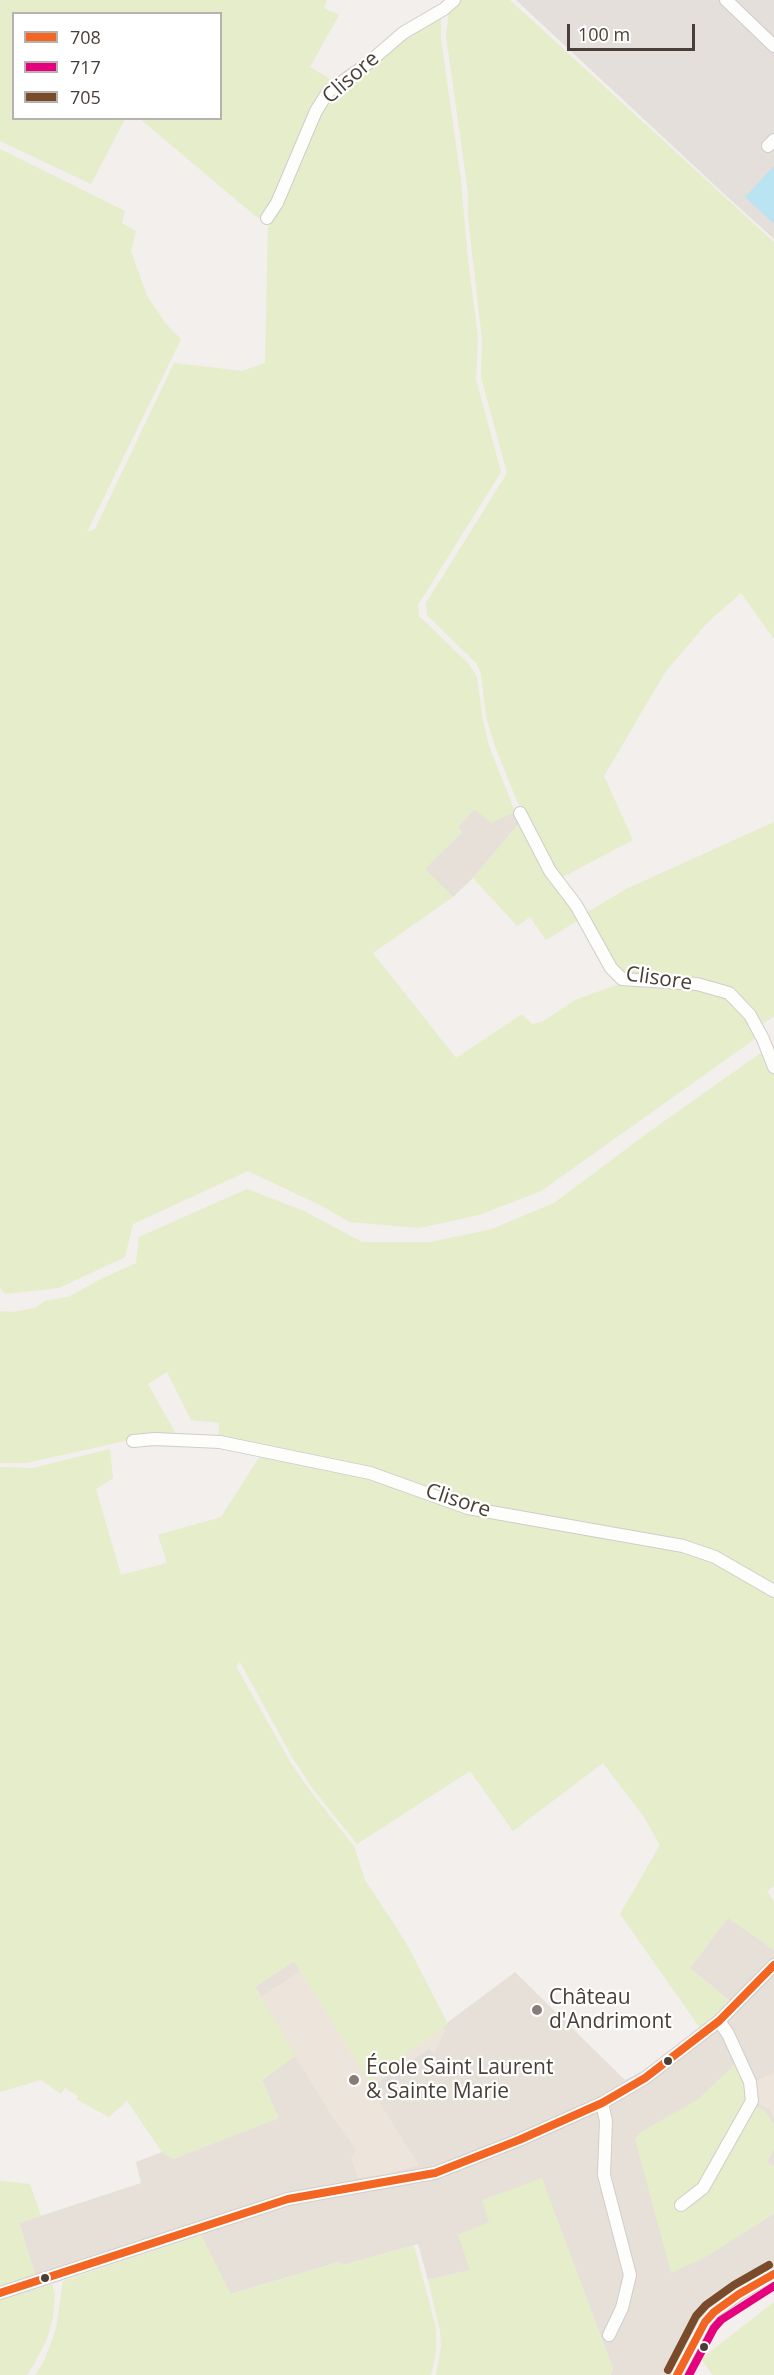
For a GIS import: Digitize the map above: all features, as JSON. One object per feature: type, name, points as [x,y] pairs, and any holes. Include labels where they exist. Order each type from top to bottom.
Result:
[{"type":"street","name":"Clisore","points":[[267,218],[277,203],[316,111],[328,92],[403,33],[444,9],[454,0]]},
{"type":"street","points":[[726,0],[774,46]]},
{"type":"street","name":"Clisore","points":[[520,813],[550,871],[576,905],[611,968],[622,979],[697,984],[729,993],[750,1015],[774,1067]]},
{"type":"street","name":"Clisore","points":[[133,1441],[155,1439],[239,1445],[370,1473],[468,1508],[658,1540],[715,1557],[774,1591]]},
{"type":"street","points":[[0,2293],[288,2199],[414,2178],[439,2172],[490,2152],[602,2103],[645,2078],[719,2021],[774,1965]]},
{"type":"street","points":[[681,2205],[703,2188],[752,2101],[750,2082],[728,2034],[719,2021]]},
{"type":"street","points":[[602,2103],[606,2121],[604,2175],[630,2275],[622,2308],[609,2335]]},
{"type":"street","points":[[677,2375],[705,2322],[714,2312],[739,2294],[774,2274]]},
{"type":"shaded area","points":[[516,0],[774,0],[774,239],[723,193]]},
{"type":"shaded area","points":[[474,809],[515,812],[521,821],[473,878],[453,897],[424,869],[462,832],[458,827]]},
{"type":"shaded area","points":[[728,1917],[774,1950],[774,2267],[718,2299],[700,2316],[680,2358],[691,2375],[610,2375],[613,2369],[541,2178],[490,2222],[470,2270],[428,2280],[418,2244],[343,2265],[339,2262],[230,2294],[197,2227],[36,2277],[19,2223],[141,2183],[136,2162],[162,2152],[173,2159],[278,2118],[262,2080],[296,2055],[255,1987],[294,1961],[369,2081],[515,1972],[625,2080],[664,2060],[731,2002],[690,1968]]},
{"type":"shaded area","name":"École Saint Laurent & Sainte Marie","points":[[300,1971],[364,2073],[439,2019],[445,2031],[434,2053],[376,2097],[419,2165],[358,2178],[351,2158],[356,2150],[332,2116],[259,1998]]},
{"type":"shaded area","points":[[429,2049],[434,2053],[379,2095],[374,2085]]},
{"type":"shaded area","points":[[774,2072],[774,2118],[769,2109],[756,2102],[758,2091],[755,2082]]},
{"type":"green space","points":[[0,0],[327,0],[324,8],[339,15],[310,67],[335,82],[267,214],[258,218],[141,120],[222,120],[222,12],[12,12],[12,120],[124,120],[91,184],[0,141]]},
{"type":"green space","points":[[457,0],[510,0],[774,242],[774,639],[741,593],[708,622],[666,671],[604,776],[633,840],[559,879],[546,859],[516,799],[495,746],[486,717],[481,674],[477,664],[427,615],[426,603],[507,473],[481,377],[482,340],[468,218],[468,192],[446,36],[449,9]]},
{"type":"green space","points":[[441,17],[441,39],[461,180],[478,337],[476,379],[501,472],[418,605],[419,616],[469,664],[477,677],[489,746],[515,812],[491,823],[474,809],[458,827],[462,832],[425,869],[453,897],[373,953],[456,1058],[522,1014],[532,1024],[542,1022],[575,1000],[625,982],[692,987],[728,995],[759,1036],[541,1191],[479,1215],[419,1228],[350,1222],[248,1171],[133,1224],[125,1257],[59,1288],[5,1294],[0,1288],[0,149],[125,211],[122,223],[136,231],[131,251],[147,296],[166,324],[181,339],[87,532],[95,529],[174,363],[242,371],[265,363],[268,227],[297,159],[333,92],[391,46]]},
{"type":"green space","points":[[521,821],[582,918],[546,940],[530,917],[517,926],[473,878]]},
{"type":"green space","points":[[774,822],[774,1016],[761,1025],[736,993],[707,981],[619,973],[586,913],[626,889]]},
{"type":"green space","points":[[765,1050],[774,1073],[774,1587],[733,1561],[525,1517],[218,1439],[219,1423],[191,1420],[167,1372],[148,1384],[177,1436],[138,1438],[26,1463],[0,1463],[0,1311],[12,1312],[35,1308],[45,1301],[68,1297],[136,1263],[139,1237],[247,1189],[304,1211],[362,1242],[431,1242],[492,1229],[554,1203]]},
{"type":"green space","points":[[110,1449],[113,1478],[96,1489],[121,1575],[167,1563],[158,1535],[221,1517],[262,1453],[373,1477],[460,1509],[703,1555],[774,1594],[774,1886],[767,1891],[774,1902],[774,1950],[728,1918],[690,1968],[731,2002],[700,2028],[620,1914],[660,1845],[644,1817],[603,1763],[513,1831],[470,1771],[357,1844],[313,1789],[292,1757],[240,1662],[236,1666],[292,1765],[354,1846],[365,1880],[405,1941],[448,2024],[369,2081],[294,1961],[255,1987],[296,2055],[262,2081],[279,2118],[173,2159],[162,2152],[127,2101],[109,2117],[76,2099],[78,2096],[65,2088],[61,2094],[41,2080],[0,2092],[0,1467],[33,1468]]},
{"type":"green space","points":[[735,2064],[748,2089],[746,2102],[765,2111],[774,2125],[774,2149],[767,2162],[774,2166],[774,2214],[704,2258],[671,2273],[635,2139],[639,2133],[697,2100]]},
{"type":"green space","points":[[542,2178],[613,2369],[610,2375],[436,2375],[441,2346],[440,2331],[428,2280],[470,2270],[458,2235],[489,2222],[482,2200]]},
{"type":"green space","points":[[0,2181],[30,2184],[41,2216],[19,2223],[36,2277],[0,2289]]},
{"type":"green space","points":[[201,2235],[231,2294],[339,2262],[344,2265],[414,2245],[436,2328],[436,2353],[431,2375],[35,2375],[44,2361],[56,2329],[63,2281]]},
{"type":"green space","points":[[52,2284],[55,2294],[53,2317],[47,2339],[34,2364],[27,2375],[0,2375],[0,2300]]},
{"type":"green space","points":[[774,2302],[774,2375],[713,2375],[701,2359]]},
{"type":"water","points":[[774,166],[774,224],[745,197]]},
{"type":"transit line","name":"708","points":[[0,2293],[288,2199],[435,2173],[519,2140],[602,2103],[645,2078],[719,2021],[774,1965]]},
{"type":"transit line","name":"705","points":[[668,2370],[696,2316],[706,2305],[734,2285],[769,2265]]},
{"type":"transit line","name":"708","points":[[677,2375],[705,2322],[714,2312],[739,2294],[774,2274]]},
{"type":"transit line","name":"717","points":[[689,2375],[714,2328],[721,2320],[774,2286]]},
{"type":"place","name":"Château d'Andrimont","points":[[537,2010]]},
{"type":"place","name":"École Saint Laurent & Sainte Marie","points":[[354,2080]]}]
